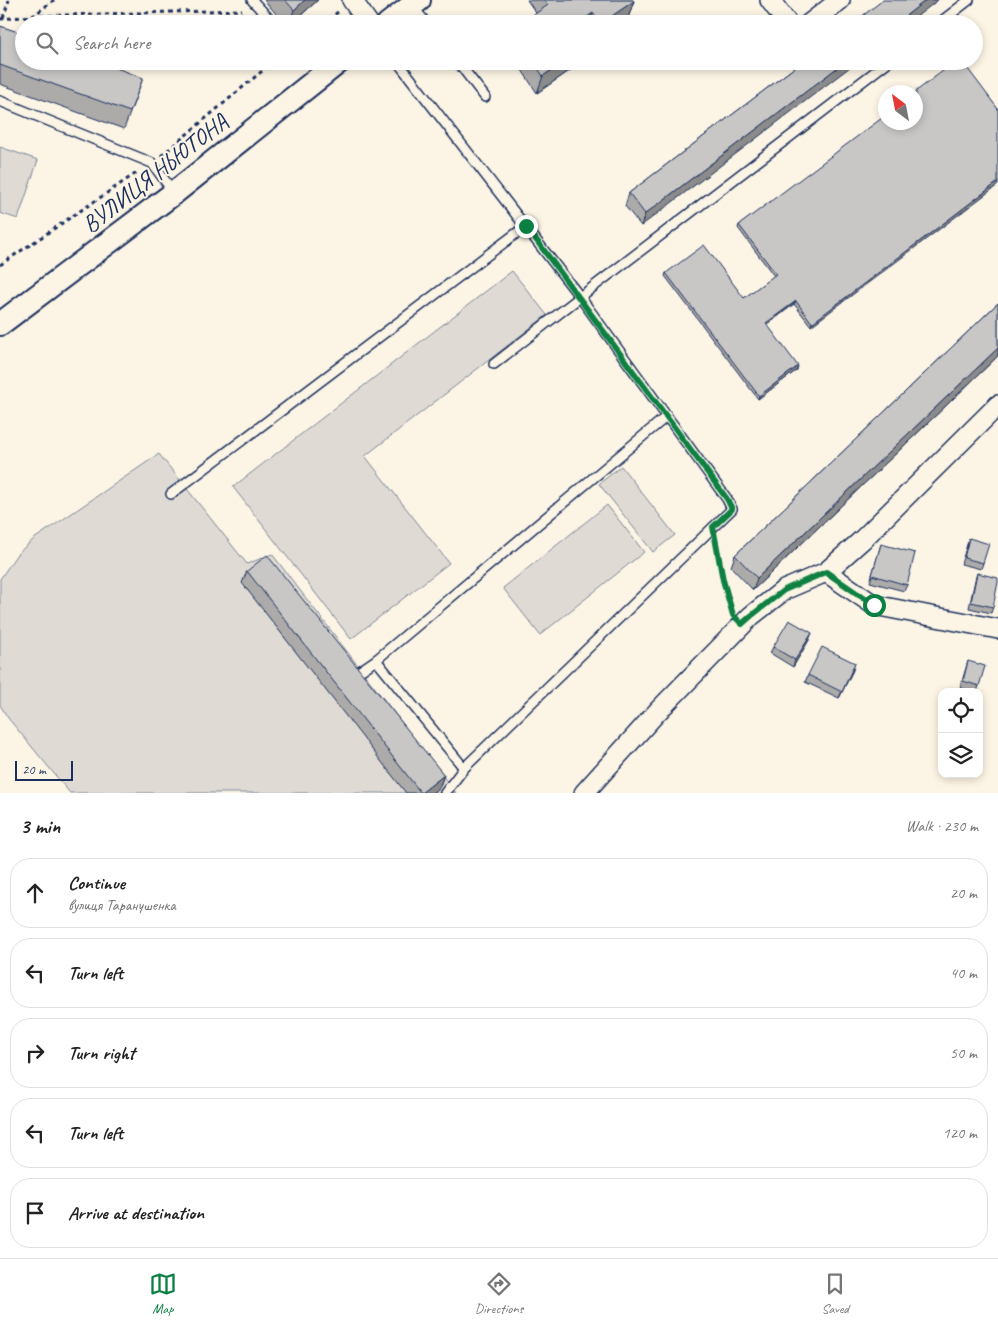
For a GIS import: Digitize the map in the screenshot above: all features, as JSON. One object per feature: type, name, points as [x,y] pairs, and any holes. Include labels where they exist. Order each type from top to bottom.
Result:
[{"type":"street","points":[[770,0],[781,15]]},
{"type":"street","points":[[821,15],[840,0]]},
{"type":"street","points":[[400,15],[416,3]]},
{"type":"street","points":[[347,4],[359,15]]},
{"type":"street","name":"ВУЛИЦЯ НЬЮТОНА","points":[[0,324],[174,193],[329,70]]},
{"type":"street","points":[[584,793],[658,711],[742,624],[784,590],[826,572],[862,540],[998,405]]},
{"type":"street","points":[[826,572],[874,605],[998,629]]},
{"type":"lane","points":[[252,0],[266,15]]},
{"type":"lane","points":[[950,15],[969,0]]},
{"type":"lane","points":[[416,3],[422,15]]},
{"type":"lane","points":[[404,70],[580,297],[727,499],[732,509],[464,768],[444,793]]},
{"type":"lane","points":[[463,70],[485,97]]},
{"type":"lane","points":[[494,364],[877,70]]},
{"type":"lane","points":[[0,102],[152,163],[174,193]]},
{"type":"lane","points":[[171,494],[526,226]]},
{"type":"lane","points":[[351,678],[376,660],[667,416]]},
{"type":"lane","points":[[376,660],[464,768]]},
{"type":"path","points":[[9,0],[1,19],[15,18]]},
{"type":"path","points":[[34,15],[54,0]]},
{"type":"path","points":[[333,15],[347,4]]},
{"type":"path","points":[[71,15],[262,10]]},
{"type":"path","points":[[713,527],[723,580],[733,615],[742,624]]},
{"type":"shaded area","points":[[0,147],[38,160],[18,219],[0,213]]},
{"type":"shaded area","points":[[512,271],[547,315],[365,456],[449,563],[351,639],[233,487]]},
{"type":"shaded area","points":[[159,454],[247,564],[272,554],[456,793],[70,793],[8,718],[0,705],[0,579],[17,554],[34,539]]},
{"type":"shaded area","points":[[621,466],[675,535],[653,552],[599,484]]},
{"type":"shaded area","points":[[607,505],[644,552],[540,635],[503,588]]},
{"type":"building","points":[[285,0],[305,0],[294,10]]},
{"type":"building","points":[[544,0],[634,1],[613,15],[594,15],[593,13],[590,15],[533,15],[548,5]]},
{"type":"building","points":[[883,0],[926,0],[907,15],[864,15]]},
{"type":"building","points":[[0,26],[15,31],[15,70],[122,70],[143,78],[130,112],[0,65]]},
{"type":"building","points":[[539,70],[552,70],[543,76]]},
{"type":"building","points":[[791,70],[834,70],[645,214],[629,193]]},
{"type":"building","points":[[944,70],[969,70],[998,109],[998,182],[812,323],[796,301],[766,323],[798,366],[759,396],[666,273],[704,245],[744,298],[776,274],[739,225],[878,121],[878,130],[923,130],[923,86]]},
{"type":"building","points":[[998,303],[998,348],[757,578],[735,555]]},
{"type":"building","points":[[969,538],[989,544],[983,563],[964,558]]},
{"type":"building","points":[[881,544],[915,553],[907,585],[872,575]]},
{"type":"building","points":[[267,555],[444,775],[421,793],[247,571]]},
{"type":"building","points":[[977,573],[998,578],[993,607],[971,602]]},
{"type":"building","points":[[789,620],[812,633],[795,660],[773,647]]},
{"type":"building","points":[[822,647],[855,663],[842,692],[808,675]]},
{"type":"building","points":[[968,661],[985,666],[979,686],[963,681]]},
{"type":"route","points":[[526,226],[727,499],[732,509],[713,527],[723,580],[733,615],[742,624],[784,590],[826,572],[874,605]]}]
